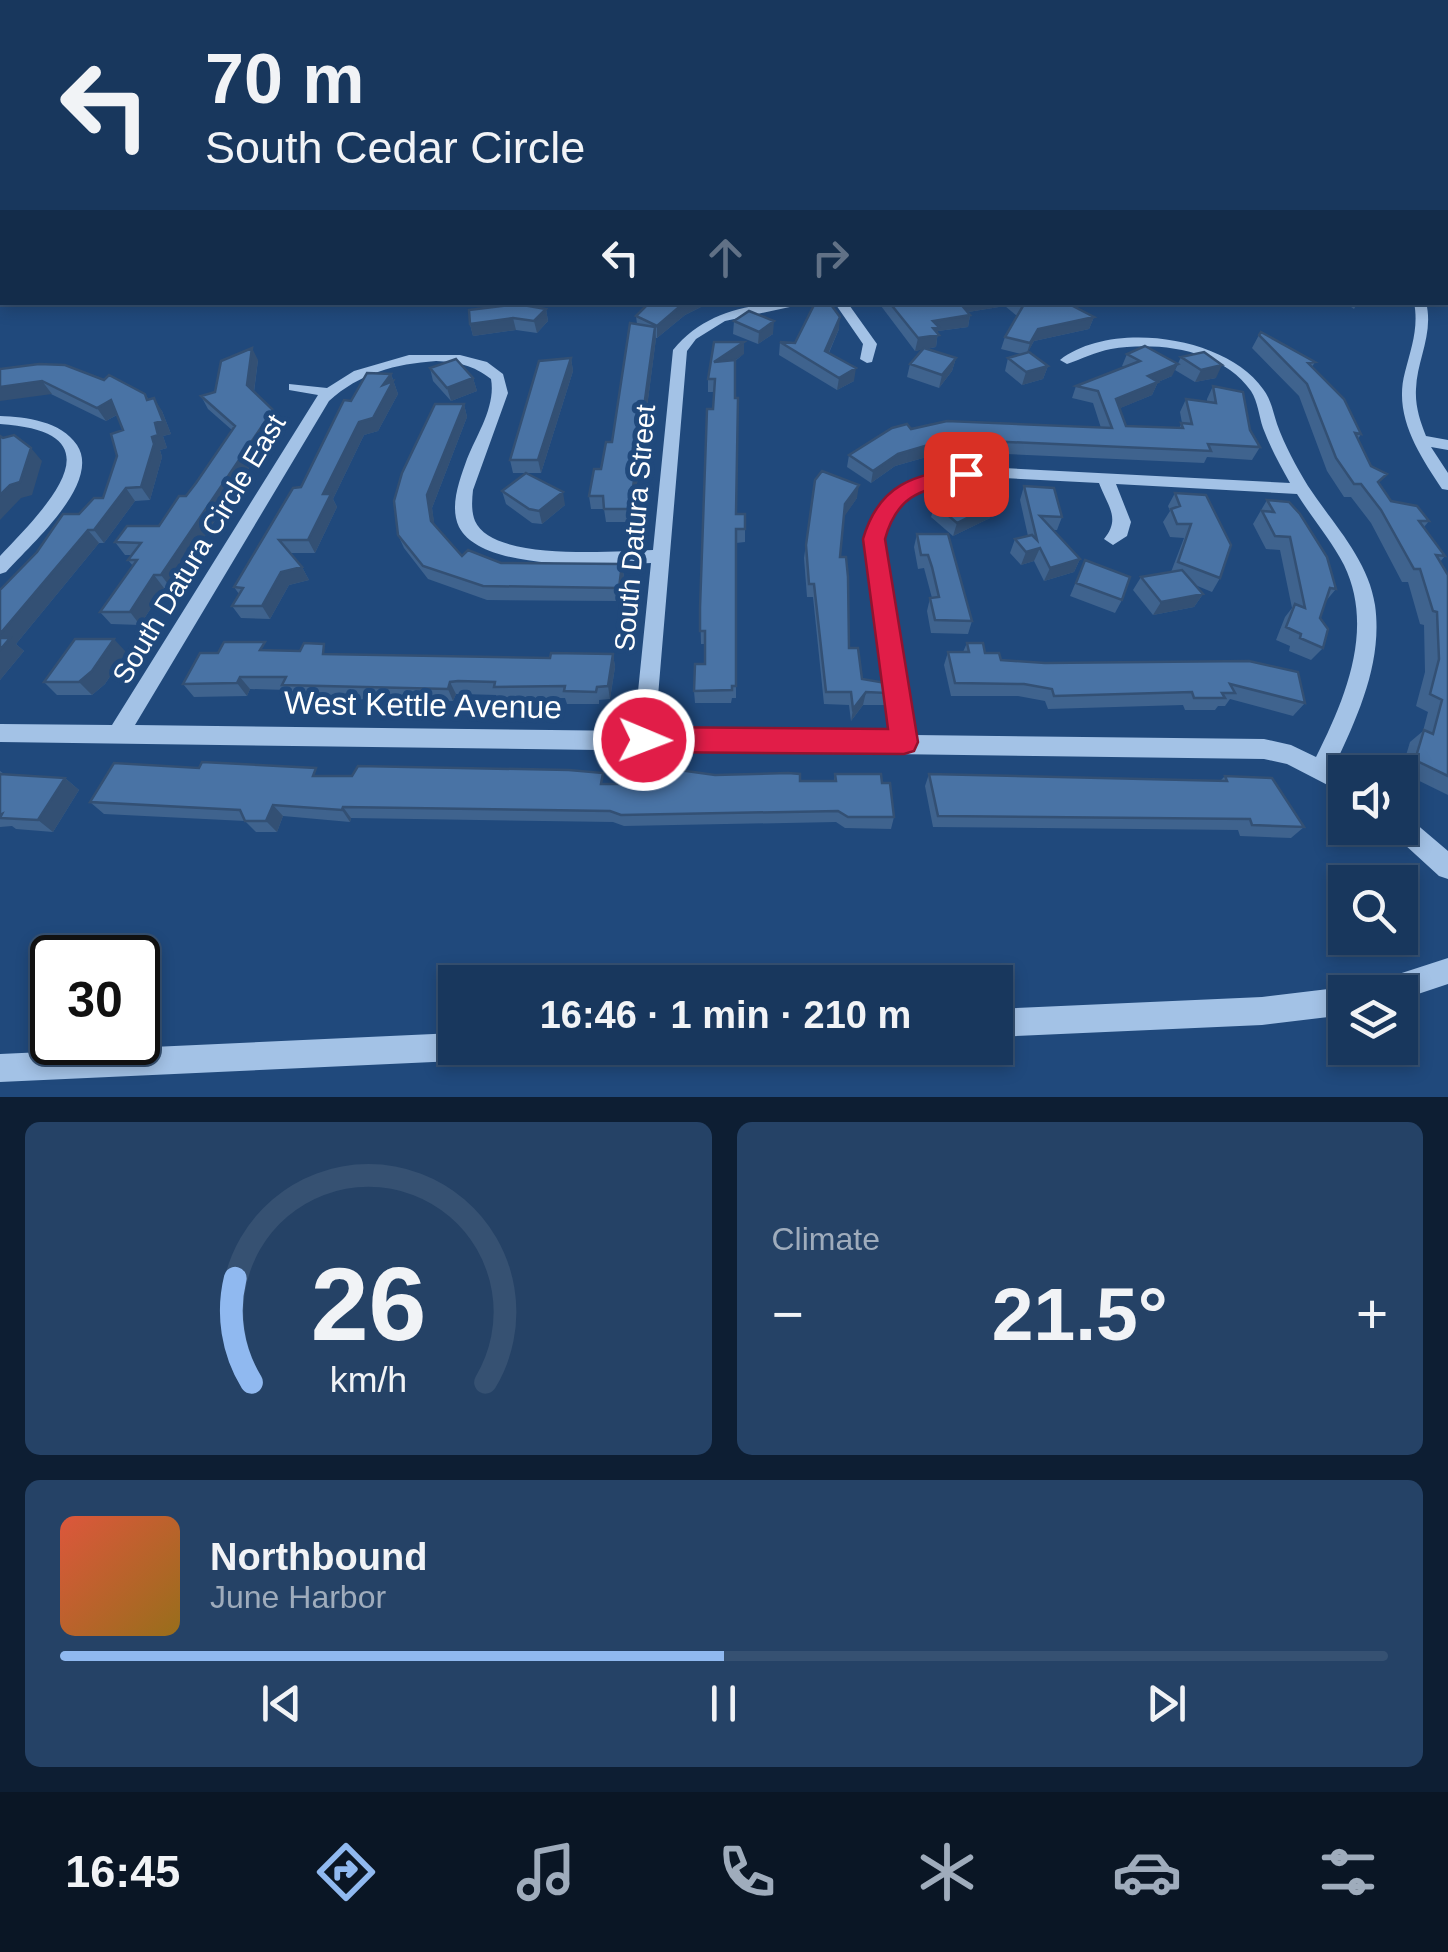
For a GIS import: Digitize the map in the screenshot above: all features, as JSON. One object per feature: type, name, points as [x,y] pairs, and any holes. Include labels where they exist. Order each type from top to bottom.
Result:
[{"type":"street","name":"South Datura Street","points":[[644,740],[678,358],[686,341],[700,329],[736,314],[789,305]]},
{"type":"street","points":[[842,305],[866,336],[870,348],[867,359]]},
{"type":"street","points":[[1421,305],[1425,329],[1408,387],[1410,408],[1420,440],[1448,485]]},
{"type":"street","points":[[1068,360],[1081,351],[1138,341],[1188,348],[1227,364],[1259,392],[1278,444],[1302,489],[1358,576],[1366,621],[1366,648],[1348,716],[1322,768]]},
{"type":"street","name":"South Datura Circle East","points":[[118,735],[328,392],[348,377],[374,367],[433,358],[473,360],[494,372],[501,382],[501,393],[463,502],[463,518],[475,537],[490,547],[519,554],[659,556]]},
{"type":"street","name":"South Datura Circle East","points":[[294,387],[328,392]]},
{"type":"street","points":[[0,420],[51,428],[69,442],[75,459],[72,480],[59,500],[0,567]]},
{"type":"street","points":[[1420,440],[1448,445]]},
{"type":"street","points":[[904,742],[874,539],[880,518],[912,485],[949,475],[984,472],[1302,489]]},
{"type":"street","points":[[1106,480],[1123,522],[1121,532],[1112,540]]},
{"type":"street","name":"West Kettle Avenue","points":[[0,733],[1264,749],[1328,772]]},
{"type":"street","points":[[1418,841],[1448,867]]},
{"type":"street","points":[[1418,981],[1448,971]]},
{"type":"street","points":[[1013,1022],[1262,1010],[1328,1003]]},
{"type":"street","points":[[0,1068],[438,1048]]},
{"type":"building","points":[[509,305],[546,309],[534,321],[513,318],[470,324],[469,310]]},
{"type":"building","points":[[647,305],[682,305],[657,326],[636,316]]},
{"type":"building","points":[[814,305],[831,305],[840,317],[825,351],[856,368],[839,378],[780,342],[795,343]]},
{"type":"building","points":[[891,305],[962,305],[970,315],[933,321],[939,327],[933,328],[939,335],[918,338]]},
{"type":"building","points":[[1071,305],[1094,317],[1038,329],[1030,343],[1005,337],[1023,306]]},
{"type":"building","points":[[749,311],[774,321],[759,332],[734,321]]},
{"type":"building","points":[[630,323],[655,327],[630,509],[604,509],[603,496],[589,496],[594,469],[601,469],[606,442],[612,442]]},
{"type":"building","points":[[1261,332],[1315,362],[1308,363],[1344,399],[1371,466],[1387,474],[1378,482],[1391,501],[1417,506],[1429,521],[1419,521],[1445,556],[1436,555],[1448,575],[1448,776],[1418,761],[1416,755],[1424,730],[1433,734],[1442,700],[1430,694],[1439,659],[1437,612],[1433,611],[1420,569],[1414,569],[1381,510],[1361,484],[1354,484],[1336,458],[1307,384],[1259,335]]},
{"type":"building","points":[[714,342],[744,342],[714,362],[735,360],[736,514],[745,514],[745,529],[736,529],[736,686],[732,690],[694,691],[695,664],[705,664],[700,608],[707,409],[713,409],[715,379],[708,379]]},
{"type":"building","points":[[1145,346],[1178,364],[1148,376],[1158,382],[1116,399],[1126,426],[1183,428],[1181,423],[1192,424],[1186,399],[1216,403],[1213,386],[1243,392],[1250,430],[1260,447],[1208,444],[1211,451],[963,440],[962,435],[898,454],[873,471],[849,455],[892,428],[907,424],[911,429],[947,421],[1112,428],[1098,391],[1076,386],[1140,361],[1127,354]]},
{"type":"building","points":[[252,348],[247,385],[273,410],[161,575],[154,575],[130,612],[100,612],[137,560],[128,560],[141,543],[115,542],[127,526],[159,526],[179,496],[186,496],[196,483],[235,426],[201,396],[215,392],[221,361]]},
{"type":"building","points":[[924,348],[956,358],[942,375],[910,364]]},
{"type":"building","points":[[1029,352],[1048,366],[1026,372],[1008,358]]},
{"type":"building","points":[[1204,352],[1222,365],[1201,370],[1181,357]]},
{"type":"building","points":[[571,358],[538,460],[510,460],[539,361]]},
{"type":"building","points":[[456,359],[473,378],[447,388],[430,368]]},
{"type":"building","points":[[65,365],[104,380],[109,375],[145,394],[147,400],[154,398],[163,421],[155,423],[158,435],[152,437],[154,444],[141,487],[126,488],[94,530],[88,530],[0,634],[0,590],[37,552],[63,514],[79,514],[94,498],[103,498],[117,456],[111,434],[123,430],[111,400],[97,408],[42,381],[0,387],[0,369]]},
{"type":"building","points":[[367,373],[391,374],[383,385],[393,381],[373,418],[359,422],[323,494],[331,494],[308,540],[279,540],[302,567],[281,572],[262,606],[232,606],[243,588],[234,587],[293,488],[301,487],[344,400],[351,401]]},
{"type":"building","points":[[435,404],[464,404],[427,495],[431,521],[462,556],[468,550],[501,563],[622,564],[619,588],[483,586],[423,566],[398,535],[394,501],[402,473]]},
{"type":"building","points":[[14,435],[31,448],[20,482],[0,495],[0,436]]},
{"type":"building","points":[[822,471],[859,485],[845,504],[840,557],[846,557],[848,577],[849,648],[858,648],[862,679],[886,683],[887,693],[866,692],[853,709],[851,692],[826,692],[814,584],[809,584],[806,545],[815,480]]},
{"type":"building","points":[[526,473],[563,492],[539,511],[529,509],[502,491]]},
{"type":"building","points":[[972,486],[995,504],[957,523],[935,504],[942,500],[939,497]]},
{"type":"building","points":[[1024,486],[1054,488],[1062,517],[1040,516],[1080,559],[1050,568],[1040,548],[1026,552],[1015,539],[1032,535],[1037,540]]},
{"type":"building","points":[[1175,493],[1206,495],[1231,545],[1220,578],[1178,562],[1191,524],[1177,524],[1171,509],[1180,506]]},
{"type":"building","points":[[1267,500],[1289,502],[1327,557],[1336,589],[1330,588],[1320,618],[1328,629],[1323,648],[1286,627],[1295,604],[1305,608],[1290,537],[1275,536],[1262,511],[1274,512]]},
{"type":"building","points":[[917,534],[948,534],[972,621],[935,620],[930,598],[939,597],[928,555],[921,555]]},
{"type":"building","points":[[1085,560],[1130,577],[1122,600],[1076,583]]},
{"type":"building","points":[[1182,570],[1203,594],[1161,602],[1141,577]]},
{"type":"building","points":[[75,639],[114,639],[92,671],[79,682],[44,682]]},
{"type":"building","points":[[224,642],[265,642],[260,650],[300,651],[304,643],[324,644],[323,654],[550,658],[551,653],[613,654],[608,686],[597,687],[596,692],[564,691],[565,686],[494,687],[495,682],[458,681],[450,682],[448,689],[282,685],[286,677],[240,677],[237,683],[183,684],[200,653],[218,653]]},
{"type":"building","points":[[967,643],[983,643],[985,653],[999,653],[1001,660],[1045,663],[1249,661],[1298,672],[1305,703],[1230,684],[1235,693],[1222,693],[1225,698],[1194,698],[1192,692],[1054,696],[1052,689],[1024,684],[955,683],[948,652],[969,652]]},
{"type":"building","points":[[202,762],[316,768],[313,776],[352,776],[358,766],[569,770],[603,773],[601,784],[632,784],[632,780],[644,780],[644,770],[715,775],[788,773],[800,774],[800,781],[836,781],[835,774],[881,774],[882,783],[890,783],[894,817],[848,817],[838,811],[621,815],[610,811],[343,807],[342,810],[273,805],[266,821],[245,821],[240,810],[90,802],[114,763],[199,768]]},
{"type":"building","points":[[0,774],[65,778],[38,820],[0,818]]},
{"type":"building","points":[[929,774],[1227,781],[1225,776],[1272,778],[1304,827],[1252,825],[1250,819],[938,816]]},
{"type":"route","points":[[644,740],[904,742],[874,539],[880,518],[912,485],[966,474]]}]
